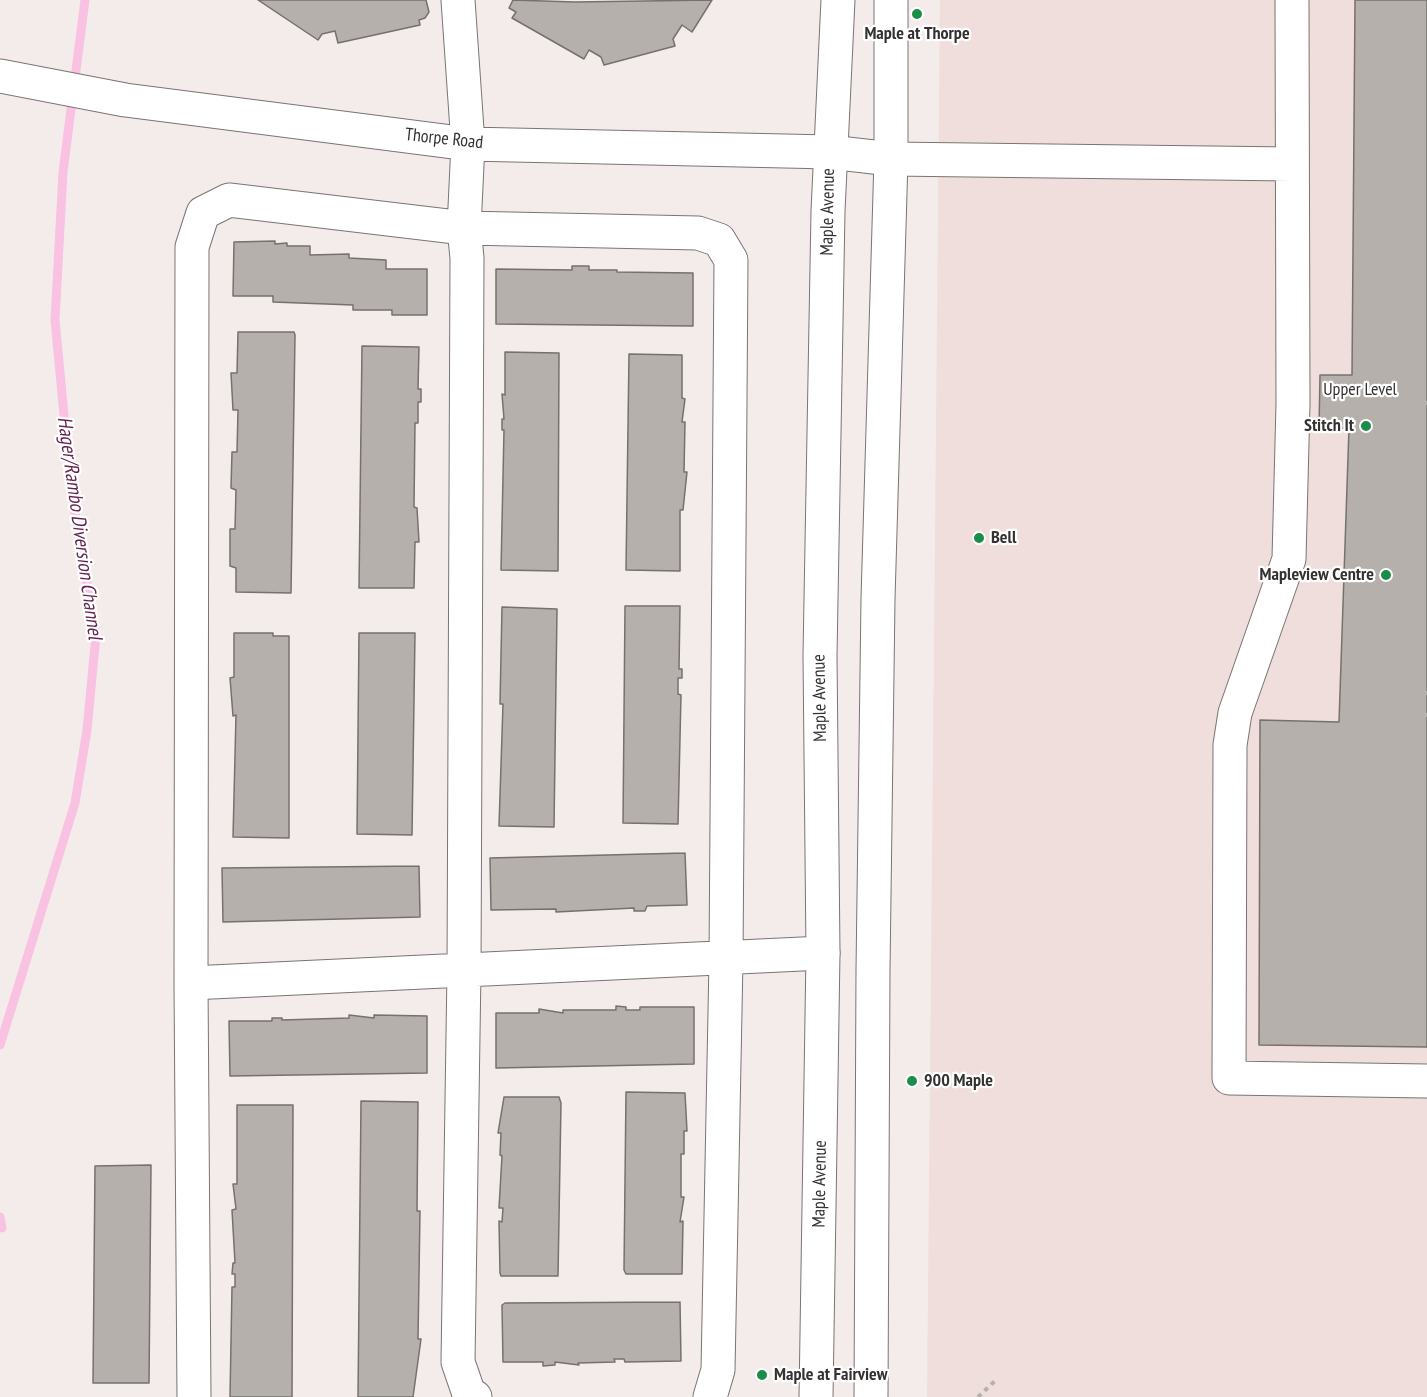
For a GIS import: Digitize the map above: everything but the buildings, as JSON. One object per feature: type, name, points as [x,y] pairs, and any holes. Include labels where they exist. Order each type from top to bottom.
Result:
[{"type":"main road","name":"Maple Avenue","points":[[816,1397],[823,953],[820,656],[830,152],[838,0]]},
{"type":"main road","points":[[871,1397],[873,970],[878,622],[891,159],[891,0]]},
{"type":"main road","points":[[1292,0],[1293,404],[1289,559],[1235,713],[1230,745],[1229,1078],[1427,1081]]},
{"type":"main road","points":[[462,6],[468,144],[464,228],[467,258],[464,970],[458,1362],[469,1394],[475,1397]]},
{"type":"main road","name":"Thorpe Road","points":[[0,76],[125,100],[468,144],[830,152],[891,159],[1291,164]]},
{"type":"main road","points":[[194,1397],[191,982],[192,247],[203,213],[230,200],[464,228],[698,233],[719,240],[731,260],[726,960],[718,1370],[710,1397]]},
{"type":"main road","points":[[191,982],[726,960],[823,953]]},
{"type":"main road","points":[[872,1329],[884,1397]]},
{"type":"main road","points":[[794,1397],[818,1330]]},
{"type":"path","name":"Upper Level","points":[[1293,404],[1427,403]]},
{"type":"path","points":[[1427,693],[1402,691],[1400,714],[1427,715]]},
{"type":"path","points":[[1402,700],[1427,701]]},
{"type":"path","points":[[978,1397],[996,1380]]},
{"type":"shaded area","points":[[940,0],[1427,0],[1427,1397],[927,1397]]},
{"type":"waterway","name":"Hager/Rambo Diversion Channel","points":[[0,1045],[75,803],[87,730],[96,635],[71,489],[55,320],[63,172],[85,0]]},
{"type":"waterway","points":[[0,1217],[2,1228]]},
{"type":"place","name":"Maple at Thorpe","points":[[917,14]]},
{"type":"place","name":"Stitch It","points":[[1366,426]]},
{"type":"place","name":"Bell","points":[[979,538]]},
{"type":"place","name":"Mapleview Centre","points":[[1386,575]]},
{"type":"place","name":"900 Maple","points":[[912,1081]]},
{"type":"place","name":"Maple at Fairview","points":[[762,1375]]}]
